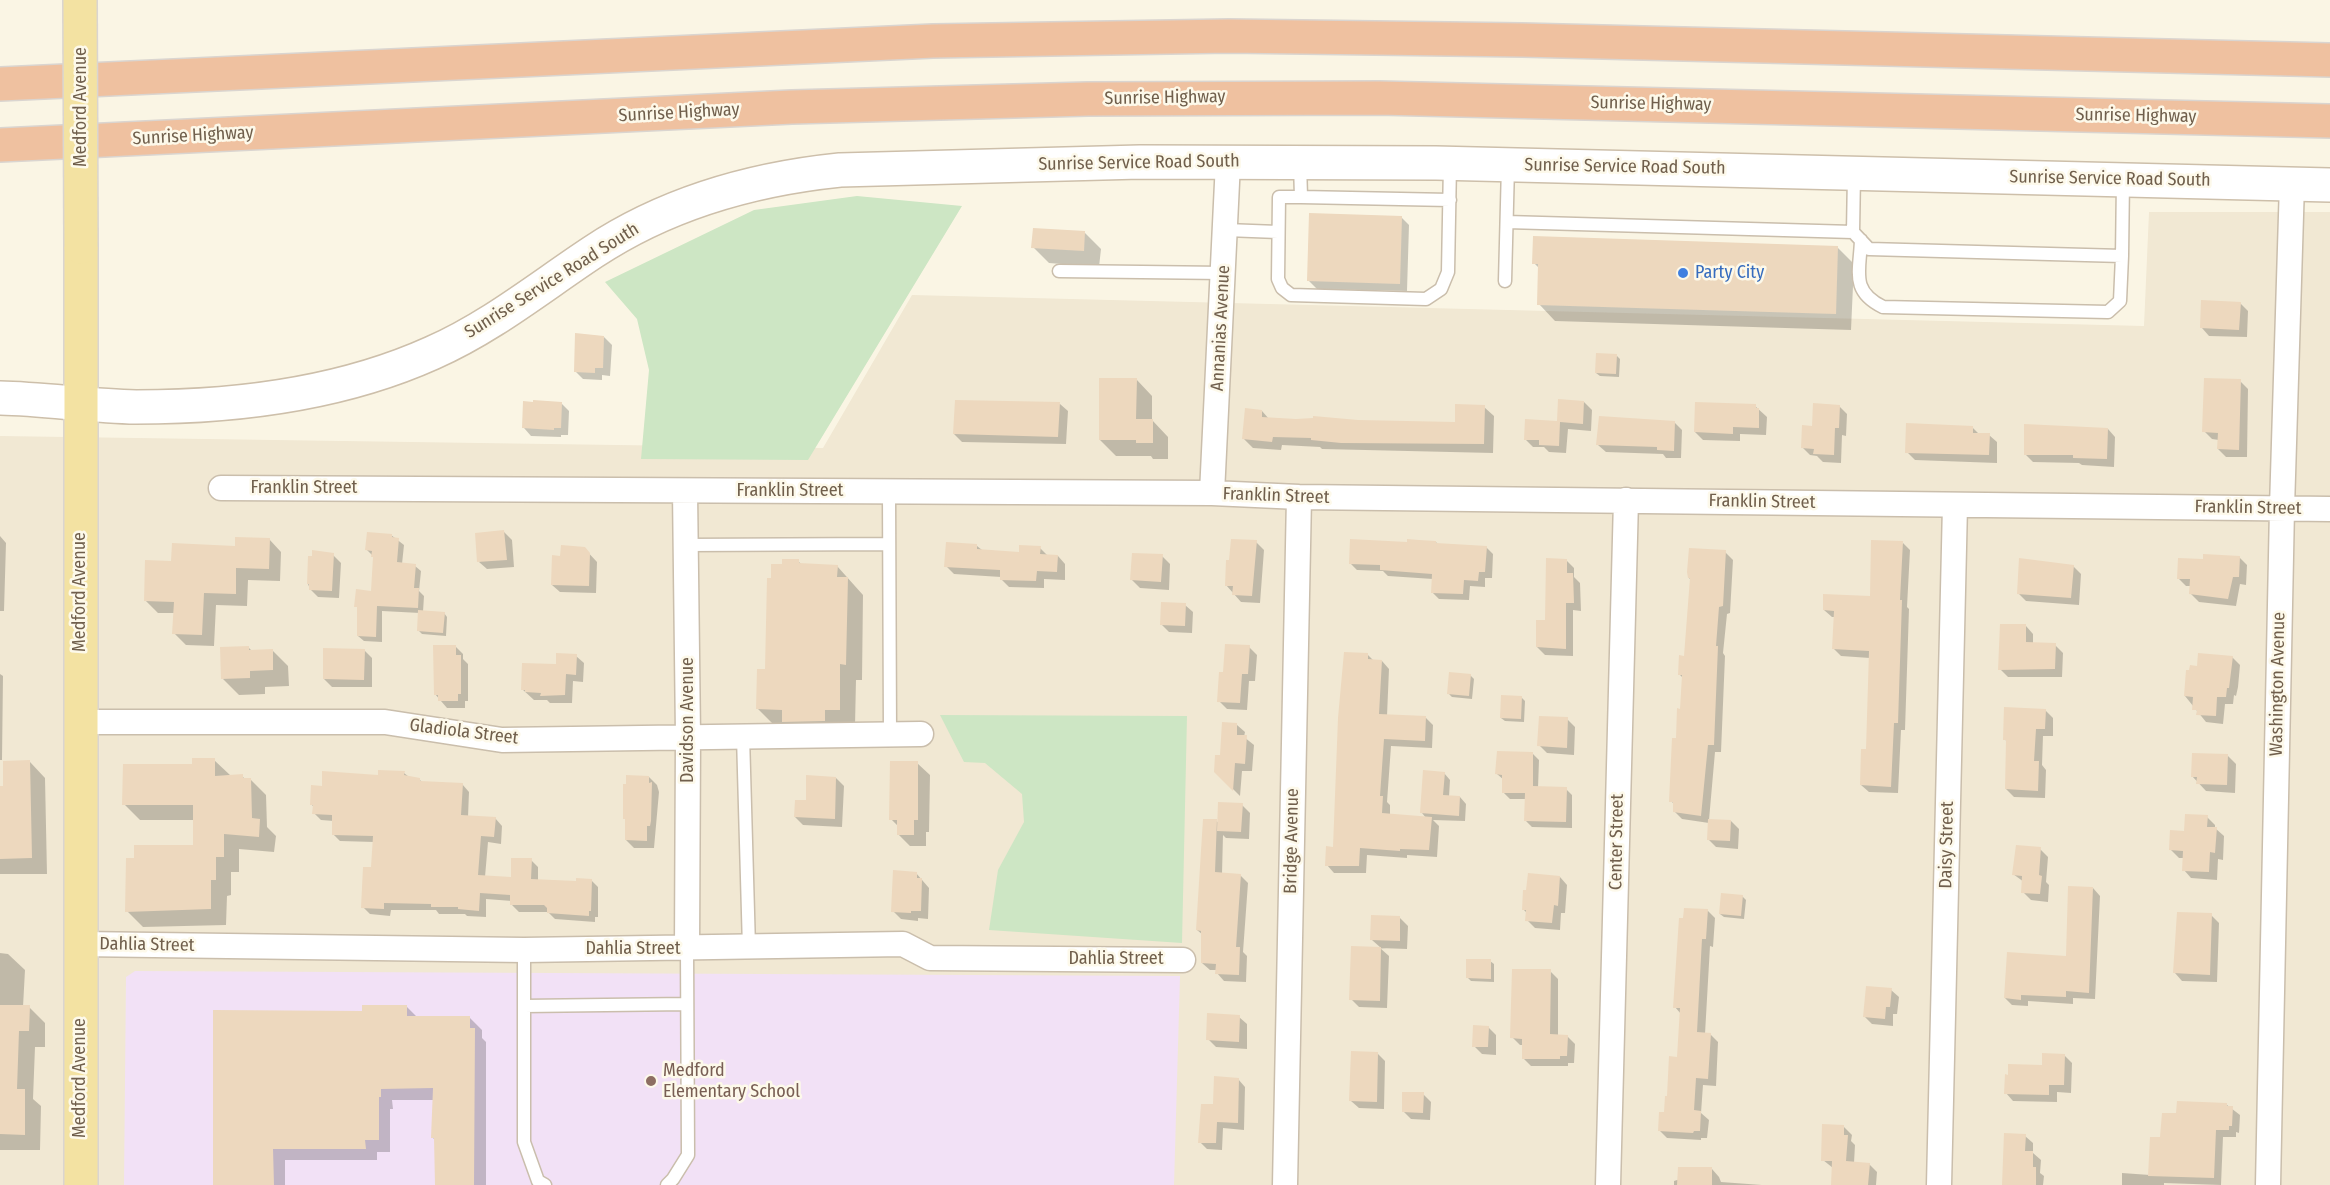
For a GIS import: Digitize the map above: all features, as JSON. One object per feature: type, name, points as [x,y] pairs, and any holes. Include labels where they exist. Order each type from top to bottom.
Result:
[{"type":"highway","points":[[0,84],[799,46],[967,40],[1195,37],[1522,40],[2330,60]]},
{"type":"highway","name":"Sunrise Highway","points":[[0,145],[781,108],[1111,98],[1448,100],[2330,121]]},
{"type":"main road","name":"Medford Avenue","points":[[80,0],[81,1185]]},
{"type":"main road","name":"Sunrise Service Road South","points":[[0,398],[135,406],[250,400],[323,388],[398,367],[434,353],[502,316],[593,252],[631,230],[692,202],[763,181],[802,174],[875,168],[1300,162],[1508,164],[2330,184]]},
{"type":"street","name":"Annanias Avenue","points":[[1212,494],[1228,162]]},
{"type":"street","name":"Washington Avenue","points":[[2268,1185],[2282,508],[2292,183]]},
{"type":"street","name":"Franklin Street","points":[[221,488],[1212,494],[1299,497],[2330,509]]},
{"type":"street","name":"Davidson Avenue","points":[[685,491],[688,736],[687,949]]},
{"type":"street","name":"Bridge Avenue","points":[[1285,1185],[1299,497]]},
{"type":"street","name":"Center Street","points":[[1608,1185],[1626,500]]},
{"type":"street","name":"Daisy Street","points":[[1939,1185],[1954,505]]},
{"type":"street","name":"Gladiola Street","points":[[80,723],[385,722],[502,740],[921,734]]},
{"type":"street","name":"Dahlia Street","points":[[80,944],[524,950],[903,944],[930,958],[1183,960]]},
{"type":"lane","points":[[1300,162],[1301,197]]},
{"type":"lane","points":[[1450,163],[1450,200],[1448,272],[1441,289],[1426,299],[1290,295],[1282,288],[1278,279],[1279,197],[1450,200]]},
{"type":"lane","points":[[1505,280],[1508,164]]},
{"type":"lane","points":[[1854,173],[1859,286],[1868,300],[1883,307],[2108,312],[2120,302],[2123,179]]},
{"type":"lane","points":[[1507,222],[1857,236],[1869,249],[2122,256]]},
{"type":"lane","points":[[1226,230],[1278,232]]},
{"type":"lane","points":[[1059,271],[1224,273]]},
{"type":"lane","points":[[889,492],[890,734]]},
{"type":"lane","points":[[686,545],[889,543]]},
{"type":"lane","points":[[743,736],[749,948]]},
{"type":"lane","points":[[667,1185],[674,1179],[688,1155],[687,949]]},
{"type":"lane","points":[[524,950],[524,1142],[538,1181],[545,1185]]},
{"type":"lane","points":[[524,1006],[687,1004]]},
{"type":"shaded area","points":[[2149,212],[2330,212],[2330,1185],[0,1185],[0,436],[823,448],[912,295],[2144,326]]},
{"type":"shaded area","name":"Medford Elementary School","points":[[135,971],[1180,976],[1174,1185],[124,1185],[126,977]]},
{"type":"green space","points":[[857,196],[962,206],[808,460],[641,459],[649,370],[637,319],[605,282],[754,210]]},
{"type":"green space","points":[[940,715],[1187,716],[1182,943],[989,930],[998,870],[1024,822],[1022,794],[985,763],[964,762]]},
{"type":"building","points":[[1309,213],[1402,216],[1400,284],[1307,281]]},
{"type":"building","points":[[1033,228],[1085,231],[1084,251],[1031,248]]},
{"type":"building","points":[[1533,236],[1838,246],[1836,314],[1537,305],[1538,264],[1532,264]]},
{"type":"building","points":[[2201,300],[2241,302],[2239,330],[2200,328]]},
{"type":"building","points":[[575,333],[604,336],[603,368],[595,368],[595,373],[574,372]]},
{"type":"building","points":[[1596,353],[1617,354],[1616,374],[1595,373]]},
{"type":"building","points":[[1099,378],[1137,378],[1136,419],[1153,419],[1153,443],[1136,443],[1136,440],[1099,440]]},
{"type":"building","points":[[2204,378],[2241,379],[2239,450],[2217,449],[2218,433],[2202,432]]},
{"type":"building","points":[[1558,399],[1584,401],[1583,424],[1560,422],[1559,446],[1539,445],[1539,440],[1524,440],[1525,419],[1557,421]]},
{"type":"building","points":[[533,400],[562,402],[561,428],[554,428],[554,430],[522,428],[523,401],[533,402]]},
{"type":"building","points":[[955,400],[1060,402],[1058,437],[953,434]]},
{"type":"building","points":[[1695,402],[1756,404],[1756,408],[1759,408],[1759,428],[1733,427],[1733,434],[1694,432]]},
{"type":"building","points":[[1813,403],[1840,405],[1839,428],[1835,428],[1834,455],[1813,454],[1814,449],[1801,448],[1802,425],[1812,426]]},
{"type":"building","points":[[1455,404],[1485,405],[1484,444],[1341,443],[1311,440],[1311,438],[1273,437],[1272,442],[1242,439],[1245,408],[1262,410],[1262,417],[1296,419],[1313,418],[1313,416],[1358,420],[1455,422]]},
{"type":"building","points":[[1599,416],[1675,421],[1674,451],[1657,450],[1657,447],[1596,445]]},
{"type":"building","points":[[1906,423],[1973,426],[1973,433],[1990,433],[1989,455],[1905,453]]},
{"type":"building","points":[[2024,424],[2108,428],[2107,459],[2073,458],[2073,455],[2024,455]]},
{"type":"building","points":[[504,530],[507,560],[477,562],[475,533]]},
{"type":"building","points":[[367,532],[392,534],[392,537],[399,538],[397,562],[416,564],[414,588],[419,588],[418,608],[377,606],[376,637],[357,636],[357,607],[354,607],[356,589],[371,591],[373,557],[371,557],[372,551],[365,550]]},
{"type":"building","points":[[235,537],[270,538],[269,569],[236,568],[236,594],[204,593],[202,635],[172,634],[174,602],[144,601],[145,560],[171,561],[172,543],[235,546]]},
{"type":"building","points":[[1231,539],[1257,540],[1252,596],[1232,595],[1233,586],[1225,586],[1226,560],[1229,560]]},
{"type":"building","points":[[1350,539],[1407,542],[1407,539],[1487,546],[1485,572],[1479,572],[1478,581],[1464,580],[1463,594],[1431,593],[1432,574],[1380,570],[1380,565],[1349,564]]},
{"type":"building","points":[[1871,540],[1903,541],[1898,723],[1894,723],[1891,787],[1860,785],[1861,749],[1866,749],[1869,651],[1832,649],[1834,611],[1823,610],[1823,594],[1870,596]]},
{"type":"building","points":[[946,542],[977,544],[977,549],[1019,552],[1019,545],[1041,546],[1040,554],[1058,555],[1057,572],[1037,571],[1036,581],[1000,580],[1000,570],[944,567]]},
{"type":"building","points":[[561,545],[585,547],[590,553],[589,586],[551,585],[552,555],[560,556]]},
{"type":"building","points":[[1689,548],[1726,550],[1723,606],[1719,607],[1716,646],[1718,646],[1714,745],[1708,745],[1701,816],[1673,812],[1673,802],[1669,802],[1672,738],[1676,738],[1677,708],[1680,709],[1682,675],[1678,675],[1679,655],[1684,656],[1690,578],[1687,572]]},
{"type":"building","points":[[312,550],[334,553],[332,591],[309,590],[309,584],[307,584],[308,556],[312,556]]},
{"type":"building","points":[[1132,553],[1163,554],[1161,582],[1130,580]]},
{"type":"building","points":[[2203,554],[2240,556],[2239,577],[2233,577],[2228,599],[2189,594],[2190,579],[2177,579],[2178,558],[2203,559]]},
{"type":"building","points":[[1546,558],[1567,559],[1567,573],[1573,573],[1574,603],[1566,603],[1566,649],[1536,647],[1536,620],[1545,620]]},
{"type":"building","points":[[2019,558],[2074,565],[2071,598],[2017,594]]},
{"type":"building","points":[[782,559],[799,559],[799,563],[838,565],[837,577],[848,577],[846,665],[840,664],[840,710],[825,710],[825,721],[782,722],[782,710],[756,709],[757,669],[765,669],[767,578],[771,578],[771,564],[782,564]]},
{"type":"building","points":[[1161,602],[1186,603],[1185,626],[1160,625]]},
{"type":"building","points":[[418,610],[445,612],[443,633],[417,631]]},
{"type":"building","points":[[2000,624],[2026,624],[2026,642],[2056,643],[2055,669],[1998,670]]},
{"type":"building","points":[[1225,644],[1250,645],[1248,674],[1242,674],[1240,703],[1217,702],[1219,672],[1223,672]]},
{"type":"building","points":[[433,645],[456,645],[456,655],[461,655],[461,694],[458,694],[458,701],[438,701],[438,695],[434,695]]},
{"type":"building","points":[[249,646],[249,650],[273,649],[273,670],[250,671],[250,678],[221,679],[220,647]]},
{"type":"building","points":[[323,648],[365,649],[364,680],[323,679]]},
{"type":"building","points":[[1344,652],[1368,653],[1368,659],[1382,660],[1379,714],[1426,716],[1425,741],[1384,739],[1380,796],[1383,796],[1382,813],[1432,817],[1429,850],[1400,849],[1400,851],[1360,848],[1359,866],[1325,866],[1326,846],[1333,847],[1338,718]]},
{"type":"building","points":[[556,653],[577,654],[576,675],[566,674],[565,695],[540,696],[541,693],[521,690],[522,663],[556,664]]},
{"type":"building","points":[[2198,653],[2233,656],[2229,688],[2227,688],[2226,697],[2217,697],[2216,716],[2196,715],[2197,710],[2192,710],[2193,697],[2184,696],[2186,670],[2189,670],[2190,665],[2197,666]]},
{"type":"building","points":[[1449,672],[1471,674],[1469,696],[1447,694]]},
{"type":"building","points":[[1501,695],[1522,696],[1521,719],[1500,718]]},
{"type":"building","points":[[2004,707],[2046,709],[2045,729],[2036,729],[2034,761],[2039,761],[2038,791],[2005,789]]},
{"type":"building","points":[[1539,716],[1568,717],[1567,748],[1537,746]]},
{"type":"building","points":[[1222,722],[1237,723],[1237,735],[1247,735],[1245,764],[1235,763],[1233,791],[1214,772],[1215,755],[1220,755]]},
{"type":"building","points":[[1497,751],[1533,752],[1533,786],[1567,787],[1566,822],[1524,821],[1525,793],[1502,793],[1502,775],[1495,774]]},
{"type":"building","points":[[2192,753],[2228,754],[2227,785],[2196,784],[2197,777],[2191,777]]},
{"type":"building","points":[[192,758],[215,758],[215,776],[243,774],[243,778],[251,778],[252,818],[260,819],[259,837],[224,834],[224,857],[216,857],[216,880],[211,880],[211,909],[125,912],[126,858],[134,858],[134,845],[193,845],[193,805],[122,805],[123,764],[192,764]]},
{"type":"building","points":[[30,760],[32,858],[0,859],[0,786],[3,786],[3,761]]},
{"type":"building","points":[[890,761],[918,761],[918,820],[914,820],[914,835],[897,835],[897,820],[889,820]]},
{"type":"building","points":[[378,770],[405,771],[404,775],[420,778],[420,781],[463,783],[461,815],[496,817],[494,837],[481,836],[478,875],[511,877],[511,858],[532,858],[531,879],[576,881],[576,878],[592,879],[589,916],[547,913],[544,905],[510,905],[510,895],[480,893],[479,911],[458,909],[458,907],[431,907],[431,904],[384,903],[384,909],[361,908],[363,867],[371,867],[373,836],[332,835],[332,815],[312,814],[311,785],[322,786],[322,771],[378,775]]},
{"type":"building","points":[[1423,770],[1445,772],[1443,795],[1460,796],[1459,816],[1420,813]]},
{"type":"building","points":[[626,775],[649,776],[649,783],[652,782],[651,821],[650,826],[647,826],[647,841],[625,840],[623,784],[626,784]]},
{"type":"building","points":[[806,775],[836,777],[835,819],[794,817],[795,800],[806,800]]},
{"type":"building","points":[[1218,802],[1243,803],[1241,832],[1217,831]]},
{"type":"building","points":[[2185,814],[2208,815],[2207,827],[2217,827],[2215,853],[2210,852],[2209,872],[2182,871],[2183,851],[2169,850],[2170,830],[2184,831]]},
{"type":"building","points":[[1203,819],[1217,819],[1215,872],[1241,874],[1236,947],[1240,947],[1239,975],[1215,974],[1216,964],[1201,963],[1201,931],[1196,930]]},
{"type":"building","points":[[1708,819],[1731,820],[1730,841],[1707,840]]},
{"type":"building","points":[[2016,845],[2041,847],[2040,894],[2021,893],[2022,876],[2012,875]]},
{"type":"building","points":[[893,870],[917,872],[917,878],[922,878],[921,911],[891,912]]},
{"type":"building","points":[[1528,873],[1560,876],[1558,906],[1554,905],[1552,923],[1525,921],[1526,910],[1522,910],[1523,890],[1526,890]]},
{"type":"building","points":[[2068,886],[2093,887],[2089,993],[2066,991],[2066,997],[2021,995],[2021,1000],[2004,998],[2007,952],[2066,956]]},
{"type":"building","points":[[1721,893],[1743,895],[1741,916],[1719,914]]},
{"type":"building","points":[[1684,908],[1708,909],[1706,939],[1702,939],[1697,1032],[1711,1033],[1708,1079],[1696,1078],[1694,1110],[1701,1111],[1700,1131],[1693,1133],[1658,1131],[1659,1112],[1664,1112],[1665,1096],[1667,1096],[1669,1056],[1677,1057],[1680,1008],[1673,1008],[1679,918],[1683,918]]},
{"type":"building","points":[[2177,912],[2212,913],[2210,975],[2173,973]]},
{"type":"building","points":[[1371,915],[1400,916],[1400,941],[1370,940]]},
{"type":"building","points":[[1351,946],[1381,947],[1380,1001],[1349,1000]]},
{"type":"building","points":[[1466,959],[1491,959],[1491,979],[1466,978]]},
{"type":"building","points":[[1512,969],[1551,969],[1550,1034],[1568,1035],[1567,1056],[1560,1056],[1560,1059],[1522,1059],[1522,1039],[1510,1038]]},
{"type":"building","points":[[1866,986],[1892,988],[1890,1007],[1886,1007],[1885,1019],[1863,1017]]},
{"type":"building","points":[[0,1005],[30,1005],[29,1031],[19,1031],[17,1089],[25,1089],[25,1135],[0,1134]]},
{"type":"building","points":[[362,1005],[407,1005],[407,1016],[470,1016],[470,1028],[475,1028],[474,1185],[435,1185],[434,1138],[431,1138],[433,1088],[381,1089],[379,1140],[365,1140],[366,1149],[273,1149],[274,1185],[213,1185],[213,1010],[362,1011]]},
{"type":"building","points":[[1207,1013],[1240,1015],[1239,1042],[1206,1040]]},
{"type":"building","points":[[1473,1025],[1489,1026],[1488,1047],[1472,1047]]},
{"type":"building","points":[[1351,1051],[1378,1052],[1377,1102],[1349,1101]]},
{"type":"building","points":[[2042,1053],[2065,1054],[2064,1085],[2049,1085],[2049,1095],[2004,1094],[2008,1064],[2042,1065]]},
{"type":"building","points":[[1214,1076],[1239,1078],[1238,1123],[1217,1122],[1216,1143],[1198,1143],[1201,1104],[1213,1104]]},
{"type":"building","points":[[1402,1092],[1424,1092],[1423,1113],[1402,1112]]},
{"type":"building","points":[[2177,1101],[2227,1103],[2227,1106],[2233,1106],[2232,1126],[2229,1126],[2229,1130],[2216,1130],[2214,1178],[2148,1176],[2150,1137],[2160,1137],[2162,1113],[2176,1113]]},
{"type":"building","points":[[1822,1124],[1844,1125],[1844,1135],[1848,1135],[1846,1161],[1870,1163],[1868,1185],[1831,1185],[1832,1161],[1821,1161]]},
{"type":"building","points":[[2004,1133],[2026,1134],[2025,1151],[2033,1151],[2036,1185],[2002,1185]]},
{"type":"building","points":[[1678,1167],[1712,1167],[1712,1185],[1677,1185]]},
{"type":"place","name":"Party City","points":[[1683,273]]},
{"type":"place","name":"Medford Elementary School","points":[[651,1081]]}]
